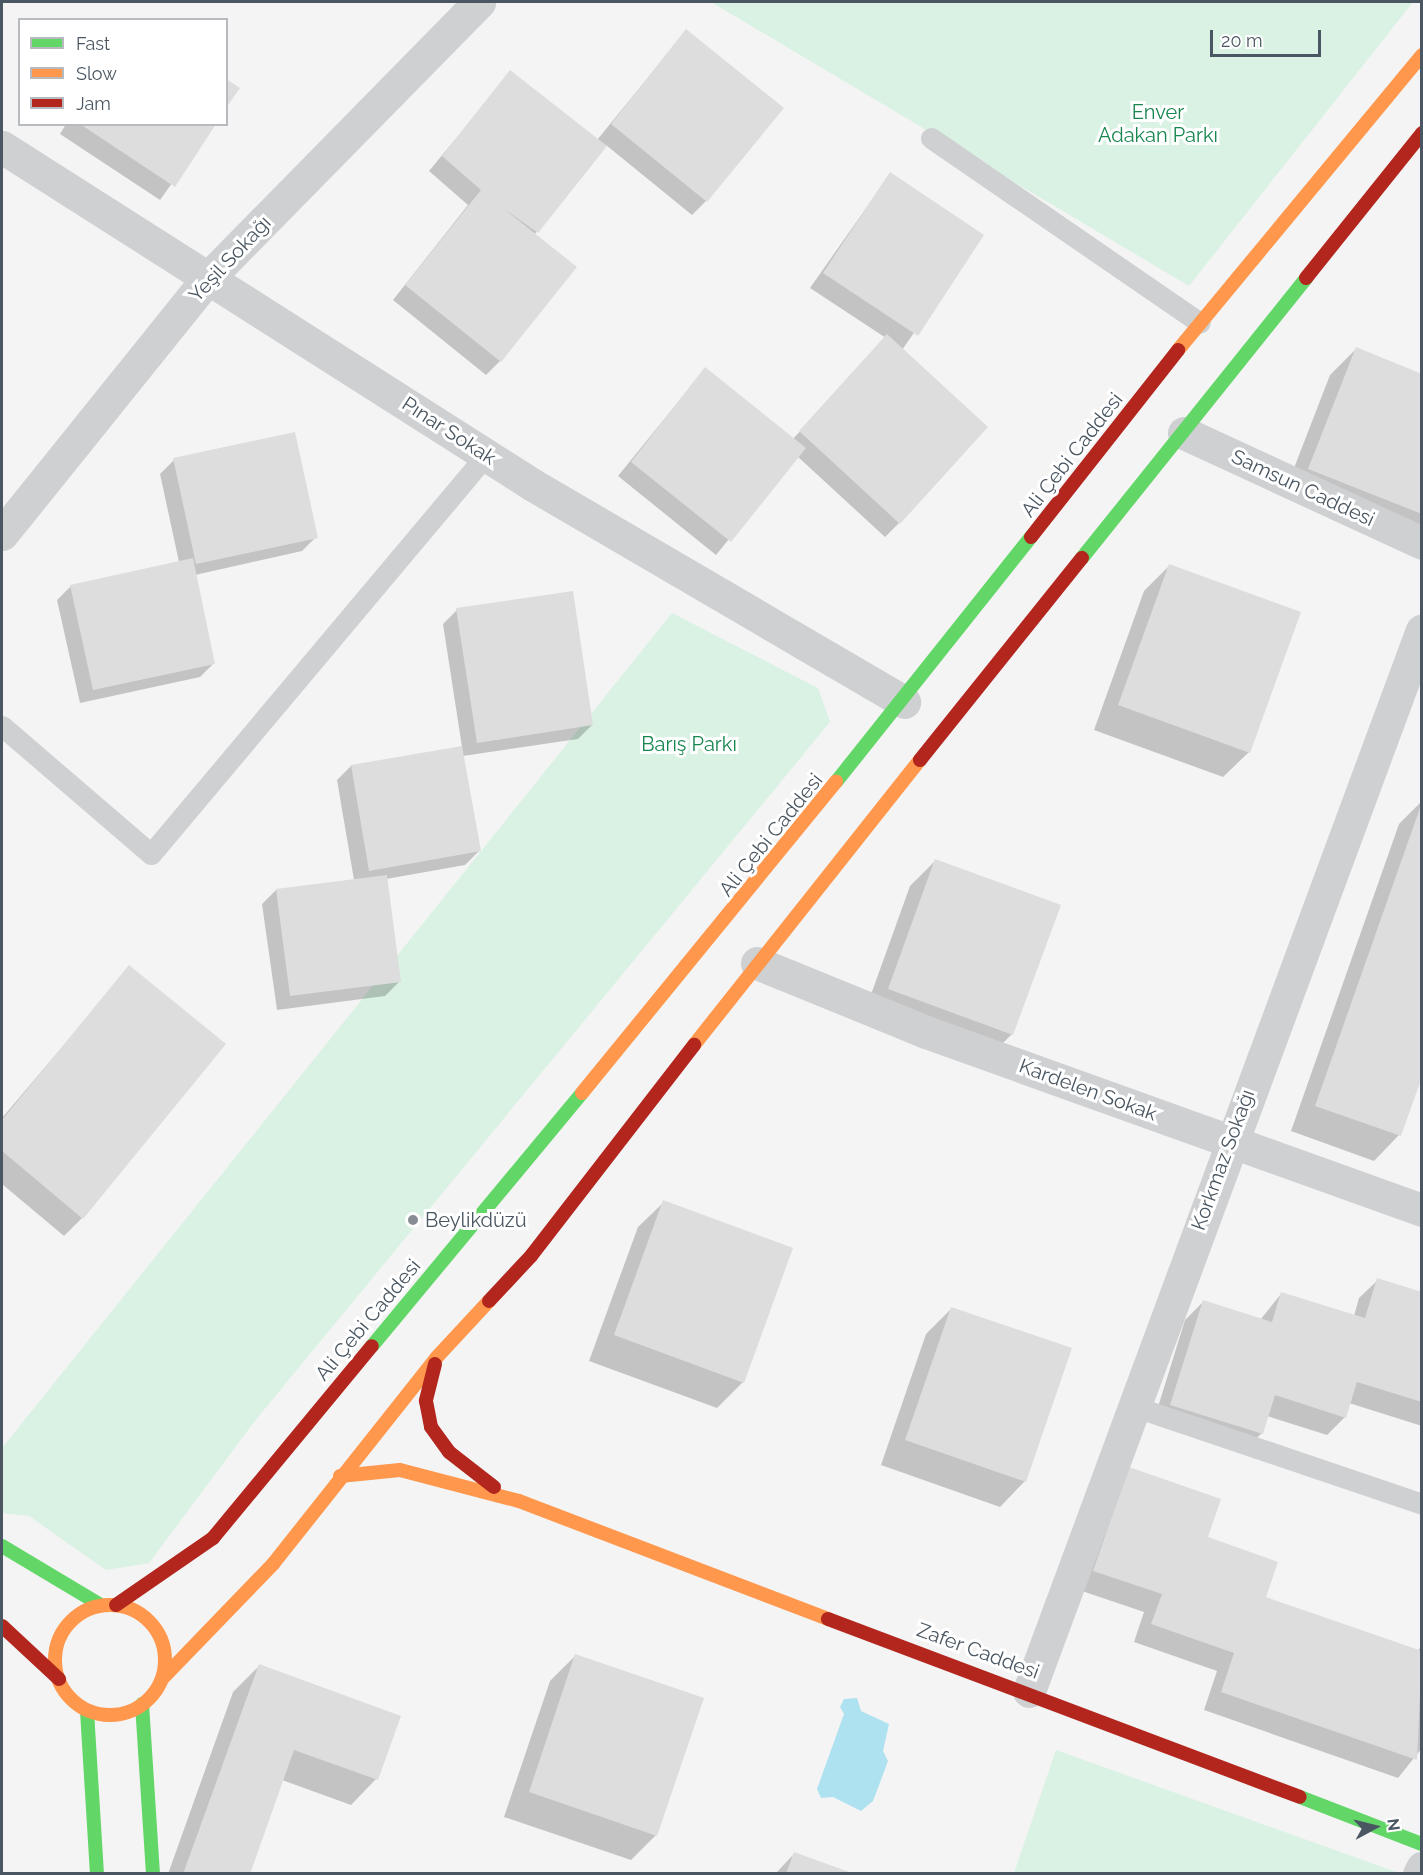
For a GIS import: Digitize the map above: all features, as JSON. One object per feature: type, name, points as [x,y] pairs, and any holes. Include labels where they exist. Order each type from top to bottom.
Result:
[{"type":"main road","name":"Ali Çebi Caddesi","points":[[116,1605],[213,1538],[904,702],[1200,323],[1422,55]]},
{"type":"main road","points":[[2,1626],[59,1678],[68,1696],[87,1711],[124,1713],[142,1704],[162,1679],[273,1564],[340,1476],[438,1357],[531,1256],[756,963],[1184,433],[1422,133]]},
{"type":"main road","points":[[438,1357],[426,1401],[431,1427],[471,1473],[519,1501]]},
{"type":"main road","points":[[340,1476],[400,1470],[519,1501]]},
{"type":"main road","name":"Zafer Caddesi","points":[[519,1501],[1029,1691],[1422,1844]]},
{"type":"main road","points":[[2,1546],[99,1604],[116,1605],[147,1619],[158,1632],[164,1648],[162,1679]]},
{"type":"main road","points":[[59,1678],[62,1633],[99,1604]]},
{"type":"main road","points":[[142,1704],[140,1736],[153,1874]]},
{"type":"main road","points":[[87,1711],[97,1874]]},
{"type":"street","name":"Yeşil Sokağı","points":[[2,534],[208,278],[479,2]]},
{"type":"street","name":"Pınar Sokak","points":[[2,147],[486,455],[904,702]]},
{"type":"street","name":"Samsun Caddesi","points":[[1184,433],[1422,543]]},
{"type":"street","name":"Korkmaz Sokağı","points":[[1029,1691],[1230,1141],[1422,630]]},
{"type":"street","name":"Kardelen Sokak","points":[[756,963],[926,1032],[1422,1210]]},
{"type":"street","points":[[1419,1874],[1422,1868]]},
{"type":"lane","points":[[931,138],[1200,323]]},
{"type":"lane","points":[[2,726],[151,854],[486,455]]},
{"type":"lane","points":[[1133,1406],[1422,1504]]},
{"type":"green space","name":"Enver Adakan Parkı","points":[[711,2],[1413,2],[1189,286]]},
{"type":"green space","name":"Barış Parkı","points":[[672,613],[818,688],[830,722],[254,1422],[149,1563],[106,1570],[29,1516],[2,1513],[2,1448]]},
{"type":"green space","points":[[1056,1750],[1399,1873],[1014,1873]]},
{"type":"water","points":[[857,1698],[861,1711],[889,1724],[883,1751],[888,1761],[873,1801],[861,1811],[833,1797],[821,1798],[817,1789],[844,1714],[840,1707],[844,1699]]},
{"type":"building","points":[[686,29],[784,108],[707,202],[611,124]]},
{"type":"building","points":[[510,70],[607,146],[538,233],[503,208],[577,267],[501,362],[405,285],[481,190],[442,156]]},
{"type":"building","points":[[228,80],[240,88],[228,105]]},
{"type":"building","points":[[83,126],[215,126],[175,187]]},
{"type":"building","points":[[890,172],[984,235],[918,336],[823,273]]},
{"type":"building","points":[[887,334],[988,427],[900,524],[799,431]]},
{"type":"building","points":[[1356,347],[1422,374],[1422,514],[1308,469]]},
{"type":"building","points":[[705,367],[806,448],[731,542],[631,462]]},
{"type":"building","points":[[295,432],[318,538],[196,564],[173,458]]},
{"type":"building","points":[[193,558],[215,664],[93,690],[70,585]]},
{"type":"building","points":[[1169,564],[1301,612],[1250,753],[1118,705]]},
{"type":"building","points":[[573,591],[593,725],[477,743],[456,608]]},
{"type":"building","points":[[462,746],[481,851],[369,871],[351,765]]},
{"type":"building","points":[[1421,805],[1422,1077],[1401,1136],[1315,1106]]},
{"type":"building","points":[[935,859],[1061,905],[1013,1035],[888,989]]},
{"type":"building","points":[[387,875],[401,982],[290,996],[276,889]]},
{"type":"building","points":[[129,965],[226,1044],[83,1219],[2,1151],[2,1120]]},
{"type":"building","points":[[663,1200],[793,1248],[744,1383],[614,1335]]},
{"type":"building","points":[[1377,1278],[1422,1292],[1422,1402],[1357,1382],[1346,1418],[1275,1395],[1263,1434],[1170,1405],[1203,1300],[1272,1322],[1281,1292],[1365,1318]]},
{"type":"building","points":[[951,1307],[1072,1348],[1026,1482],[905,1440]]},
{"type":"building","points":[[1129,1467],[1221,1499],[1208,1537],[1278,1562],[1266,1597],[1422,1651],[1417,1760],[1221,1692],[1234,1653],[1151,1624],[1162,1594],[1093,1571]]},
{"type":"building","points":[[575,1654],[704,1698],[657,1836],[529,1792]]},
{"type":"building","points":[[259,1664],[401,1716],[378,1780],[294,1750],[250,1874],[183,1874]]},
{"type":"building","points":[[794,1852],[852,1873],[786,1874]]},
{"type":"traffic: fast","points":[[1082,558],[1306,278]]},
{"type":"traffic: fast","points":[[836,782],[1031,537]]},
{"type":"traffic: fast","points":[[372,1346],[582,1093]]},
{"type":"traffic: fast","points":[[2,1546],[99,1604]]},
{"type":"traffic: fast","points":[[142,1704],[153,1874]]},
{"type":"traffic: fast","points":[[87,1711],[97,1874]]},
{"type":"traffic: fast","points":[[1300,1797],[1422,1844]]},
{"type":"traffic: slow","points":[[1178,350],[1422,55]]},
{"type":"traffic: slow","points":[[694,1045],[920,760]]},
{"type":"traffic: slow","points":[[582,1093],[836,782]]},
{"type":"traffic: slow","points":[[162,1679],[273,1564],[437,1357],[489,1301]]},
{"type":"traffic: slow","points":[[340,1476],[400,1470],[519,1501],[828,1619]]},
{"type":"traffic: slow","points":[[110,1605],[131,1610],[149,1621],[160,1639],[165,1660],[160,1681],[149,1699],[131,1710],[110,1715],[89,1710],[71,1699],[60,1681],[55,1660],[60,1639],[71,1621],[89,1610],[110,1605]]},
{"type":"traffic: jam","points":[[1306,278],[1422,133]]},
{"type":"traffic: jam","points":[[1031,537],[1178,350]]},
{"type":"traffic: jam","points":[[920,760],[1082,558]]},
{"type":"traffic: jam","points":[[489,1301],[531,1256],[694,1045]]},
{"type":"traffic: jam","points":[[116,1605],[213,1538],[372,1346]]},
{"type":"traffic: jam","points":[[435,1364],[426,1401],[431,1427],[449,1452],[494,1487]]},
{"type":"traffic: jam","points":[[828,1619],[1300,1797]]},
{"type":"traffic: jam","points":[[2,1626],[59,1679]]},
{"type":"place","name":"Beylikdüzü","points":[[413,1220]]}]
